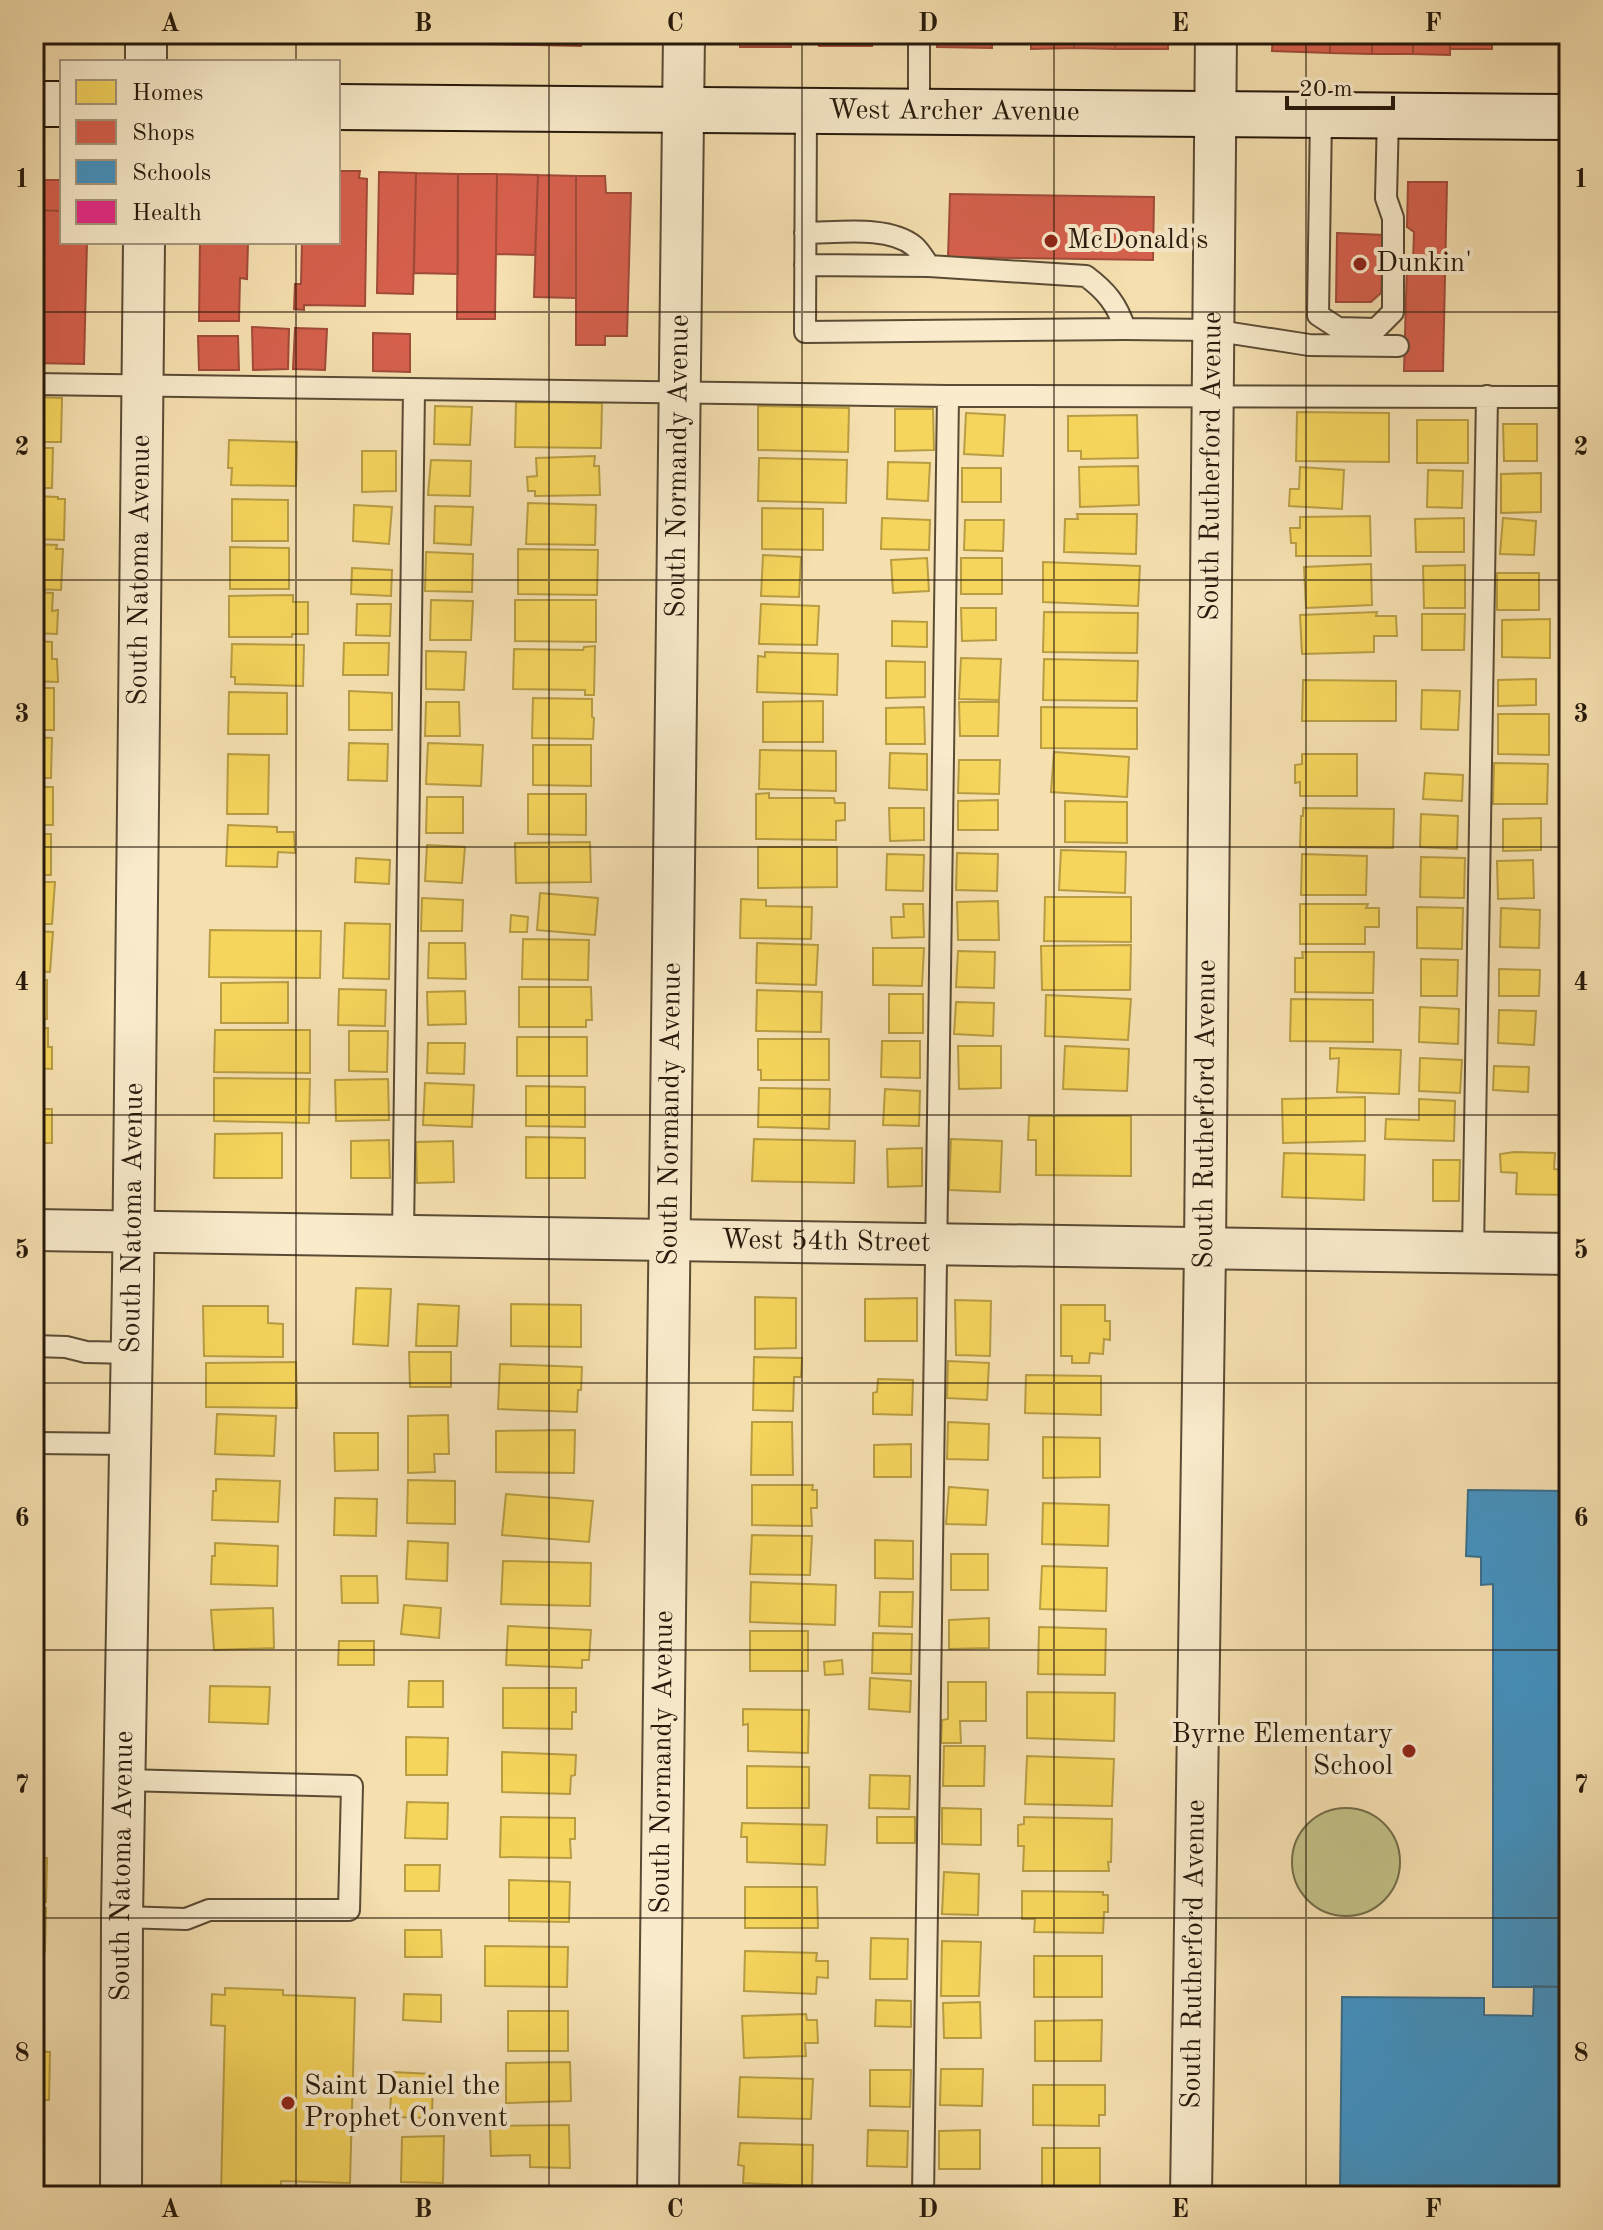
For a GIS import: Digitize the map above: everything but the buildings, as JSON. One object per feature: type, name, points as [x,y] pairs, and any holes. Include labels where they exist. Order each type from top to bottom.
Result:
[{"type":"main road","points":[[34,104],[60,104]]},
{"type":"main road","name":"West Archer Avenue","points":[[340,107],[1569,117]]},
{"type":"street","points":[[146,34],[146,60]]},
{"type":"street","name":"South Normandy Avenue","points":[[658,2196],[684,34]]},
{"type":"street","name":"South Rutherford Avenue","points":[[1191,2196],[1205,1249],[1216,34]]},
{"type":"street","name":"South Natoma Avenue","points":[[121,2196],[144,244]]},
{"type":"street","name":"West 54th Street","points":[[34,1230],[1569,1254]]},
{"type":"lane","points":[[919,34],[919,112]]},
{"type":"lane","points":[[806,111],[805,332],[1212,330],[1309,345],[1398,346]]},
{"type":"lane","points":[[1321,115],[1318,315],[1338,328],[1376,329],[1393,312],[1393,218],[1386,198],[1388,116]]},
{"type":"lane","points":[[1309,345],[1309,225],[1319,211]]},
{"type":"lane","points":[[805,233],[877,232],[900,238],[915,247],[929,266]]},
{"type":"lane","points":[[805,265],[929,266],[1086,276],[1103,288],[1115,302],[1125,329]]},
{"type":"lane","points":[[34,384],[414,390],[680,388],[948,396],[1569,397]]},
{"type":"lane","points":[[403,1236],[414,390]]},
{"type":"lane","points":[[923,2196],[948,396]]},
{"type":"lane","points":[[1473,1252],[1487,396]]},
{"type":"lane","points":[[34,1346],[132,1353]]},
{"type":"lane","points":[[34,1443],[130,1444]]},
{"type":"lane","points":[[122,1917],[186,1919],[209,1910],[349,1910],[352,1786],[124,1780]]},
{"type":"shaded area","points":[[1346,1808],[1367,1812],[1385,1823],[1396,1841],[1400,1862],[1396,1883],[1385,1901],[1367,1912],[1346,1916],[1325,1912],[1307,1901],[1296,1883],[1292,1862],[1296,1841],[1307,1823],[1325,1812]]},
{"type":"place","name":"McDonald's","points":[[1051,241]]},
{"type":"place","name":"Dunkin'","points":[[1360,264]]},
{"type":"place","name":"Byrne Elementary School","points":[[1409,1751]]},
{"type":"place","name":"Saint Daniel the Prophet Convent","points":[[288,2103]]}]
